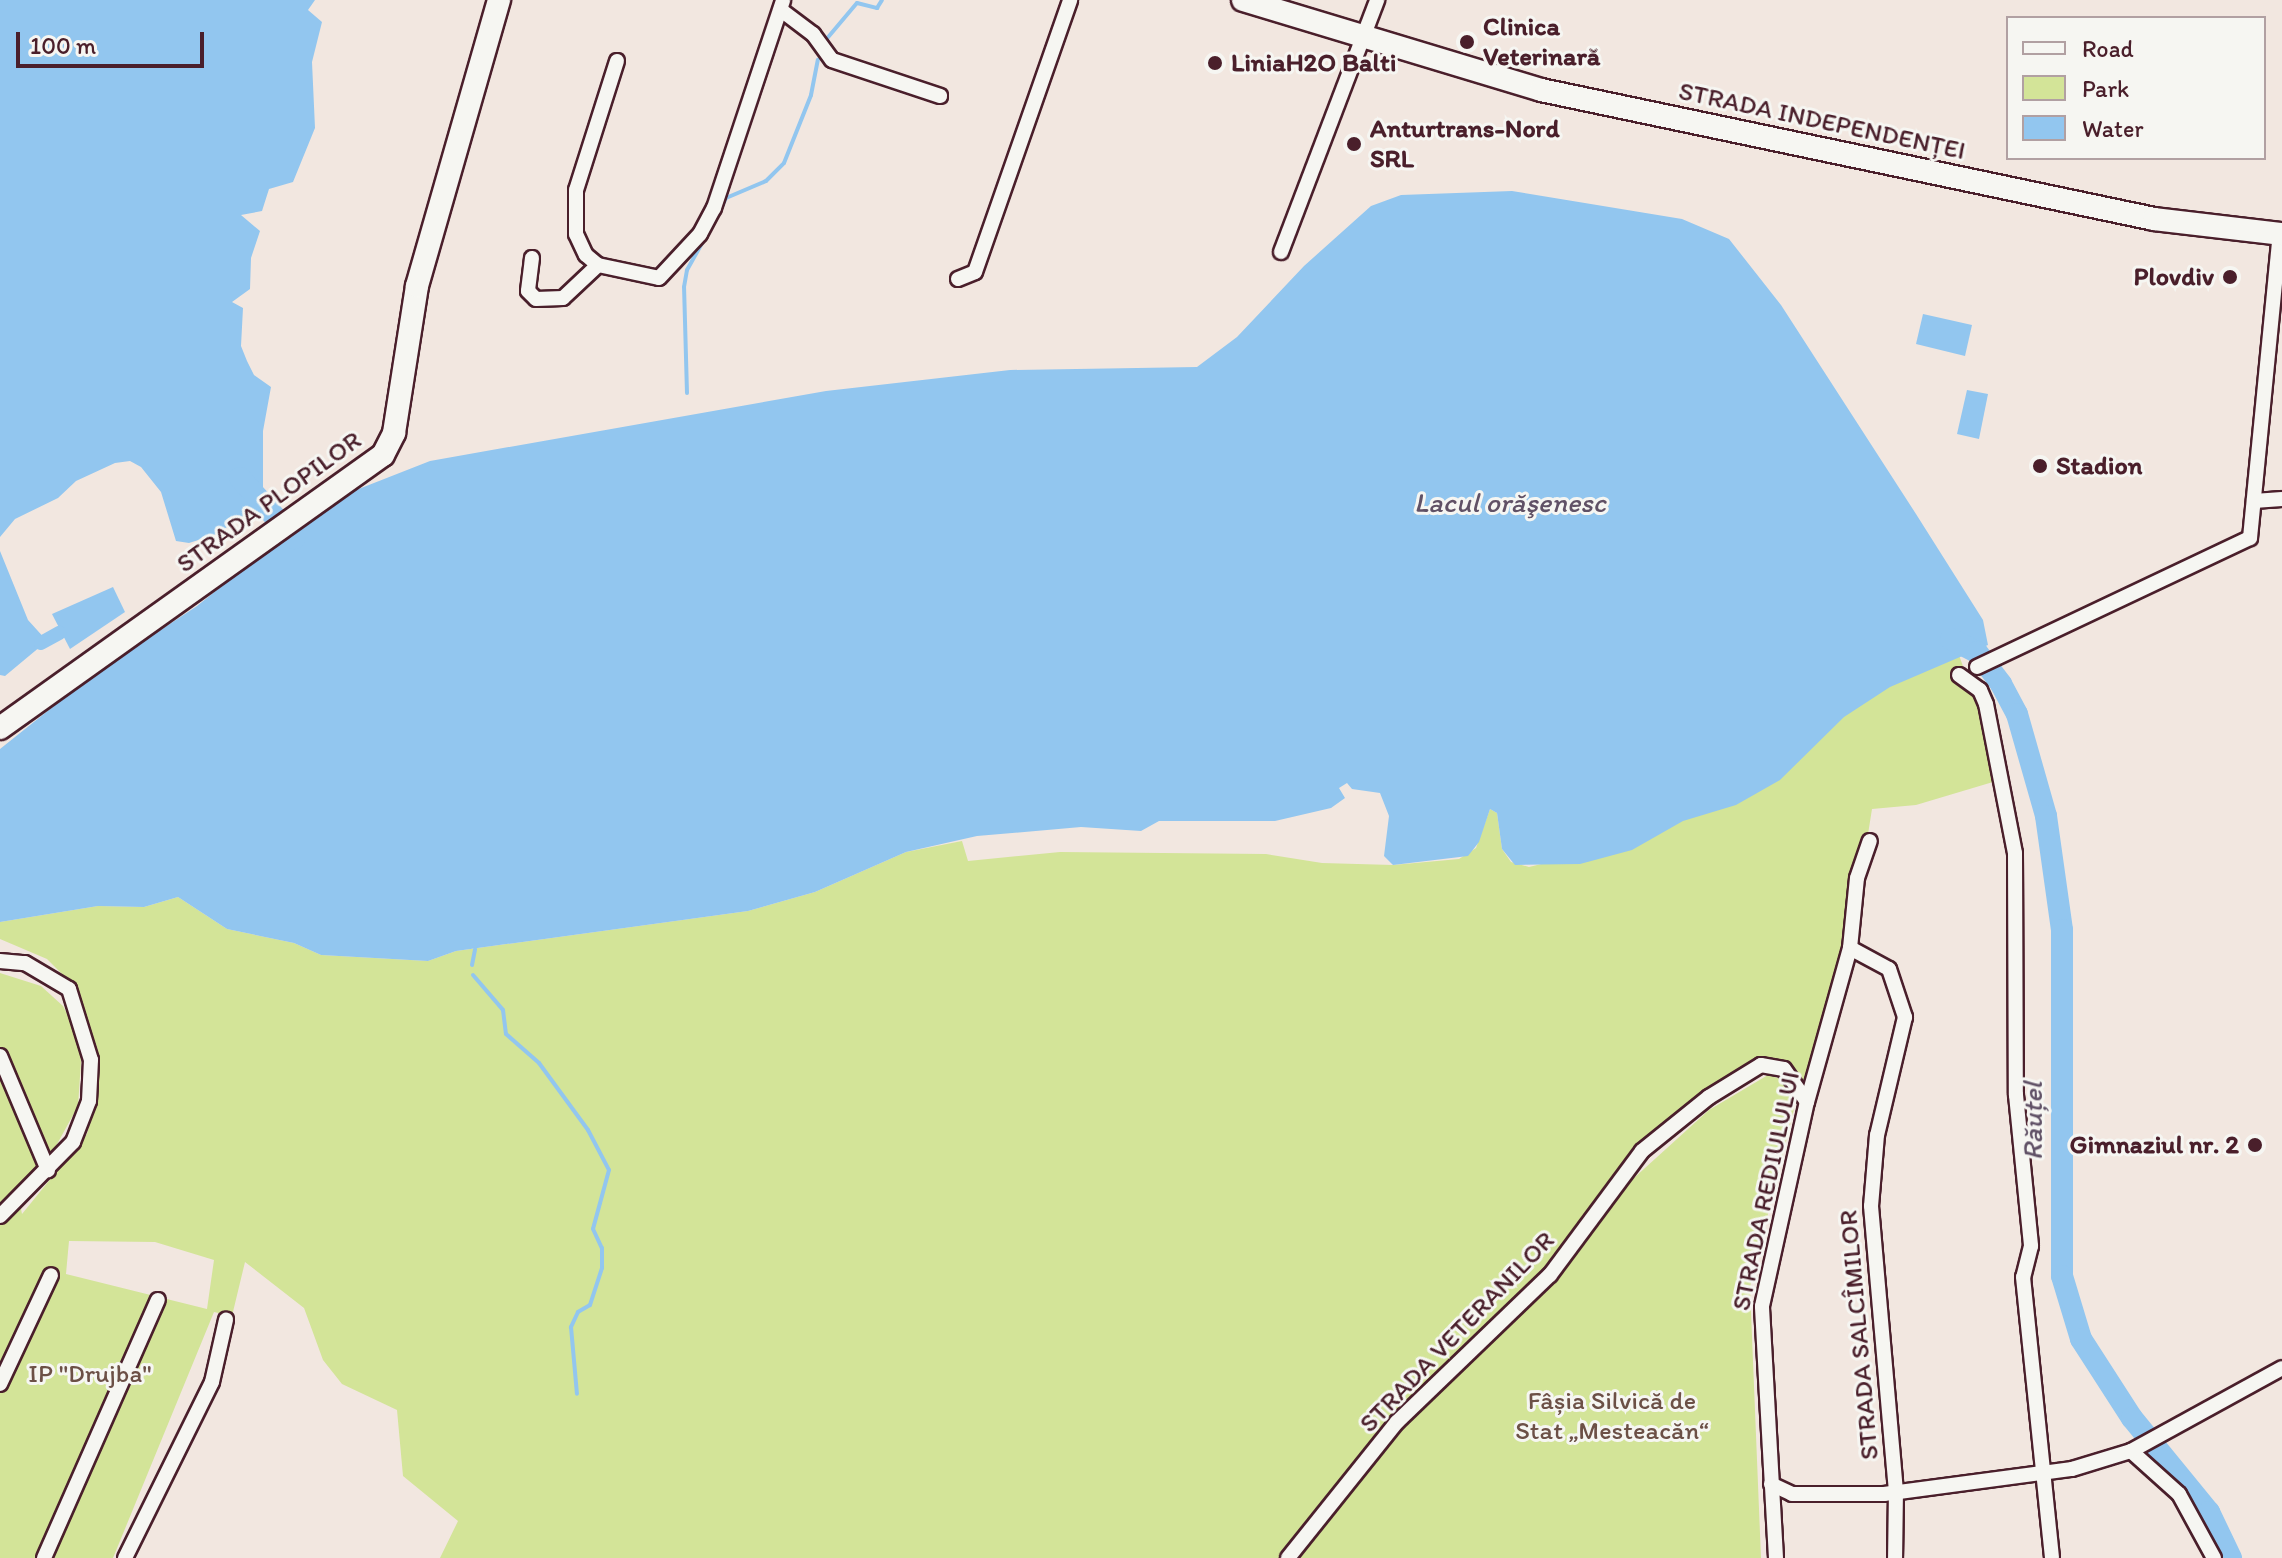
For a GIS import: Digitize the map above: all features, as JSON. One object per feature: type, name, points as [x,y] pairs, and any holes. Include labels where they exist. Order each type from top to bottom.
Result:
[{"type":"street","name":"STRADA PLOPILOR","points":[[0,728],[383,455],[394,433],[417,286],[499,0]]},
{"type":"street","points":[[958,279],[975,272],[1070,0]]},
{"type":"street","name":"STRADA INDEPENDENȚEI","points":[[1243,0],[1541,90],[2154,219],[2281,234]]},
{"type":"street","points":[[1281,252],[1377,0]]},
{"type":"street","points":[[617,61],[576,190],[575,226],[582,249],[598,265],[659,278],[700,234],[732,166],[782,5],[813,34],[832,60],[940,96]]},
{"type":"street","points":[[1977,667],[2217,556],[2252,534],[2281,234]]},
{"type":"street","points":[[532,258],[528,291],[536,299],[563,298],[598,265]]},
{"type":"street","points":[[2254,501],[2282,499]]},
{"type":"street","points":[[1959,675],[1972,681],[1986,704],[2015,853],[2016,1095],[2031,1235],[2023,1277],[2046,1472],[2052,1558]]},
{"type":"street","name":"STRADA REDIULULUI","points":[[1776,1558],[1762,1306],[1807,1102],[1850,948],[1857,878],[1870,841]]},
{"type":"street","name":"STRADA SALCÎMILOR","points":[[1850,948],[1889,969],[1905,1017],[1877,1135],[1871,1206],[1896,1490],[1895,1558]]},
{"type":"street","points":[[0,961],[36,967],[69,989],[88,1042],[91,1084],[85,1117],[67,1151],[0,1216]]},
{"type":"street","points":[[0,1056],[48,1170]]},
{"type":"street","name":"STRADA VETERANILOR","points":[[1288,1558],[1397,1422],[1550,1275],[1642,1151],[1709,1097],[1761,1065],[1784,1069],[1807,1102]]},
{"type":"street","points":[[0,1384],[51,1275]]},
{"type":"street","points":[[44,1558],[158,1300]]},
{"type":"street","points":[[125,1558],[212,1382],[226,1320]]},
{"type":"street","points":[[1771,1484],[1792,1494],[1896,1490],[2046,1472],[2133,1449],[2282,1368]]},
{"type":"street","points":[[2133,1449],[2179,1494],[2214,1558]]},
{"type":"green space","points":[[1959,655],[2003,779],[1916,805],[1872,809],[1850,948],[1807,1102],[1791,1076],[1771,1064],[1732,1083],[1626,1167],[1584,1232],[1624,1187],[1709,1110],[1768,1075],[1787,1081],[1797,1097],[1750,1287],[1761,1558],[440,1558],[458,1521],[403,1476],[397,1410],[342,1384],[323,1360],[304,1308],[245,1262],[232,1316],[214,1312],[113,1558],[0,1558],[0,973],[41,986],[63,1006],[76,1031],[81,1062],[78,1106],[50,1157],[56,1168],[20,1204],[22,1214],[87,1134],[97,1094],[98,1051],[84,1008],[65,977],[47,959],[0,939],[0,922],[98,906],[144,907],[178,897],[227,929],[294,943],[321,955],[428,961],[456,951],[748,911],[815,892],[906,852],[962,841],[968,861],[1060,852],[1266,854],[1322,863],[1393,865],[1459,859],[1476,848],[1490,809],[1497,813],[1502,849],[1511,862],[1529,867],[1628,843],[1667,820],[1775,777],[1851,704],[1883,681]],"holes":[[[69,1241],[155,1242],[214,1260],[207,1309],[66,1274]]]},
{"type":"water","points":[[0,0],[315,0],[308,10],[322,22],[312,62],[315,128],[293,182],[269,189],[262,211],[241,215],[260,231],[251,258],[250,289],[232,302],[243,308],[241,346],[247,361],[254,375],[271,387],[263,431],[263,493],[252,510],[217,534],[189,543],[176,541],[161,492],[141,467],[130,461],[115,463],[76,481],[58,498],[15,519],[0,537]]},
{"type":"water","name":"Lacul orăşenesc","points":[[1512,191],[1682,219],[1729,239],[1781,305],[1916,514],[1983,620],[1988,645],[1890,687],[1844,717],[1780,780],[1736,805],[1683,821],[1632,850],[1580,864],[1515,865],[1502,849],[1497,813],[1490,809],[1479,842],[1468,856],[1393,865],[1384,856],[1389,816],[1380,793],[1352,789],[1347,783],[1339,788],[1345,798],[1331,808],[1275,821],[1159,821],[1141,831],[1081,827],[977,836],[906,852],[815,892],[748,911],[456,951],[428,961],[321,955],[294,943],[227,929],[178,897],[144,907],[98,906],[0,922],[0,749],[94,674],[197,606],[296,526],[351,492],[430,461],[826,391],[1010,370],[1197,367],[1237,337],[1304,266],[1371,206],[1401,195]]},
{"type":"water","points":[[1923,314],[1972,325],[1965,356],[1916,344]]},
{"type":"water","points":[[1967,390],[1988,394],[1979,439],[1957,434]]},
{"type":"water","points":[[0,551],[28,620],[47,641],[5,676],[0,675]]},
{"type":"water","points":[[113,587],[125,612],[70,649],[52,614]]},
{"type":"waterway","points":[[824,42],[857,3],[877,8],[882,0]]},
{"type":"waterway","points":[[721,209],[726,198],[766,181],[784,163],[811,95],[818,60]]},
{"type":"waterway","points":[[687,393],[684,287],[687,270],[715,220]]},
{"type":"waterway","name":"Răuțel","points":[[240,478],[294,538]]},
{"type":"waterway","points":[[41,643],[59,633]]},
{"type":"waterway","name":"Răuțel","points":[[1951,639],[1977,652],[2001,684],[2017,714],[2046,816],[2062,930],[2062,1276],[2081,1339],[2132,1418],[2209,1512],[2231,1558]]},
{"type":"waterway","points":[[472,965],[475,949]]},
{"type":"waterway","points":[[473,975],[503,1010],[506,1034],[539,1063],[588,1130],[609,1170],[593,1229],[602,1248],[602,1268],[590,1305],[578,1312],[571,1327],[577,1394]]},
{"type":"place","name":"Clinica Veterinară","points":[[1467,42]]},
{"type":"place","name":"LiniaH2O Balti","points":[[1215,63]]},
{"type":"place","name":"Anturtrans-Nord SRL","points":[[1354,144]]},
{"type":"place","name":"Plovdiv","points":[[2230,277]]},
{"type":"place","name":"Stadion","points":[[2040,466]]},
{"type":"place","name":"Gimnaziul nr. 2","points":[[2255,1145]]},
{"type":"park label","name":"IP \"Drujba\"","points":[[90,1374]]},
{"type":"park label","name":"Fâșia Silvică de Stat „Mesteacăn“","points":[[1612,1416]]}]
